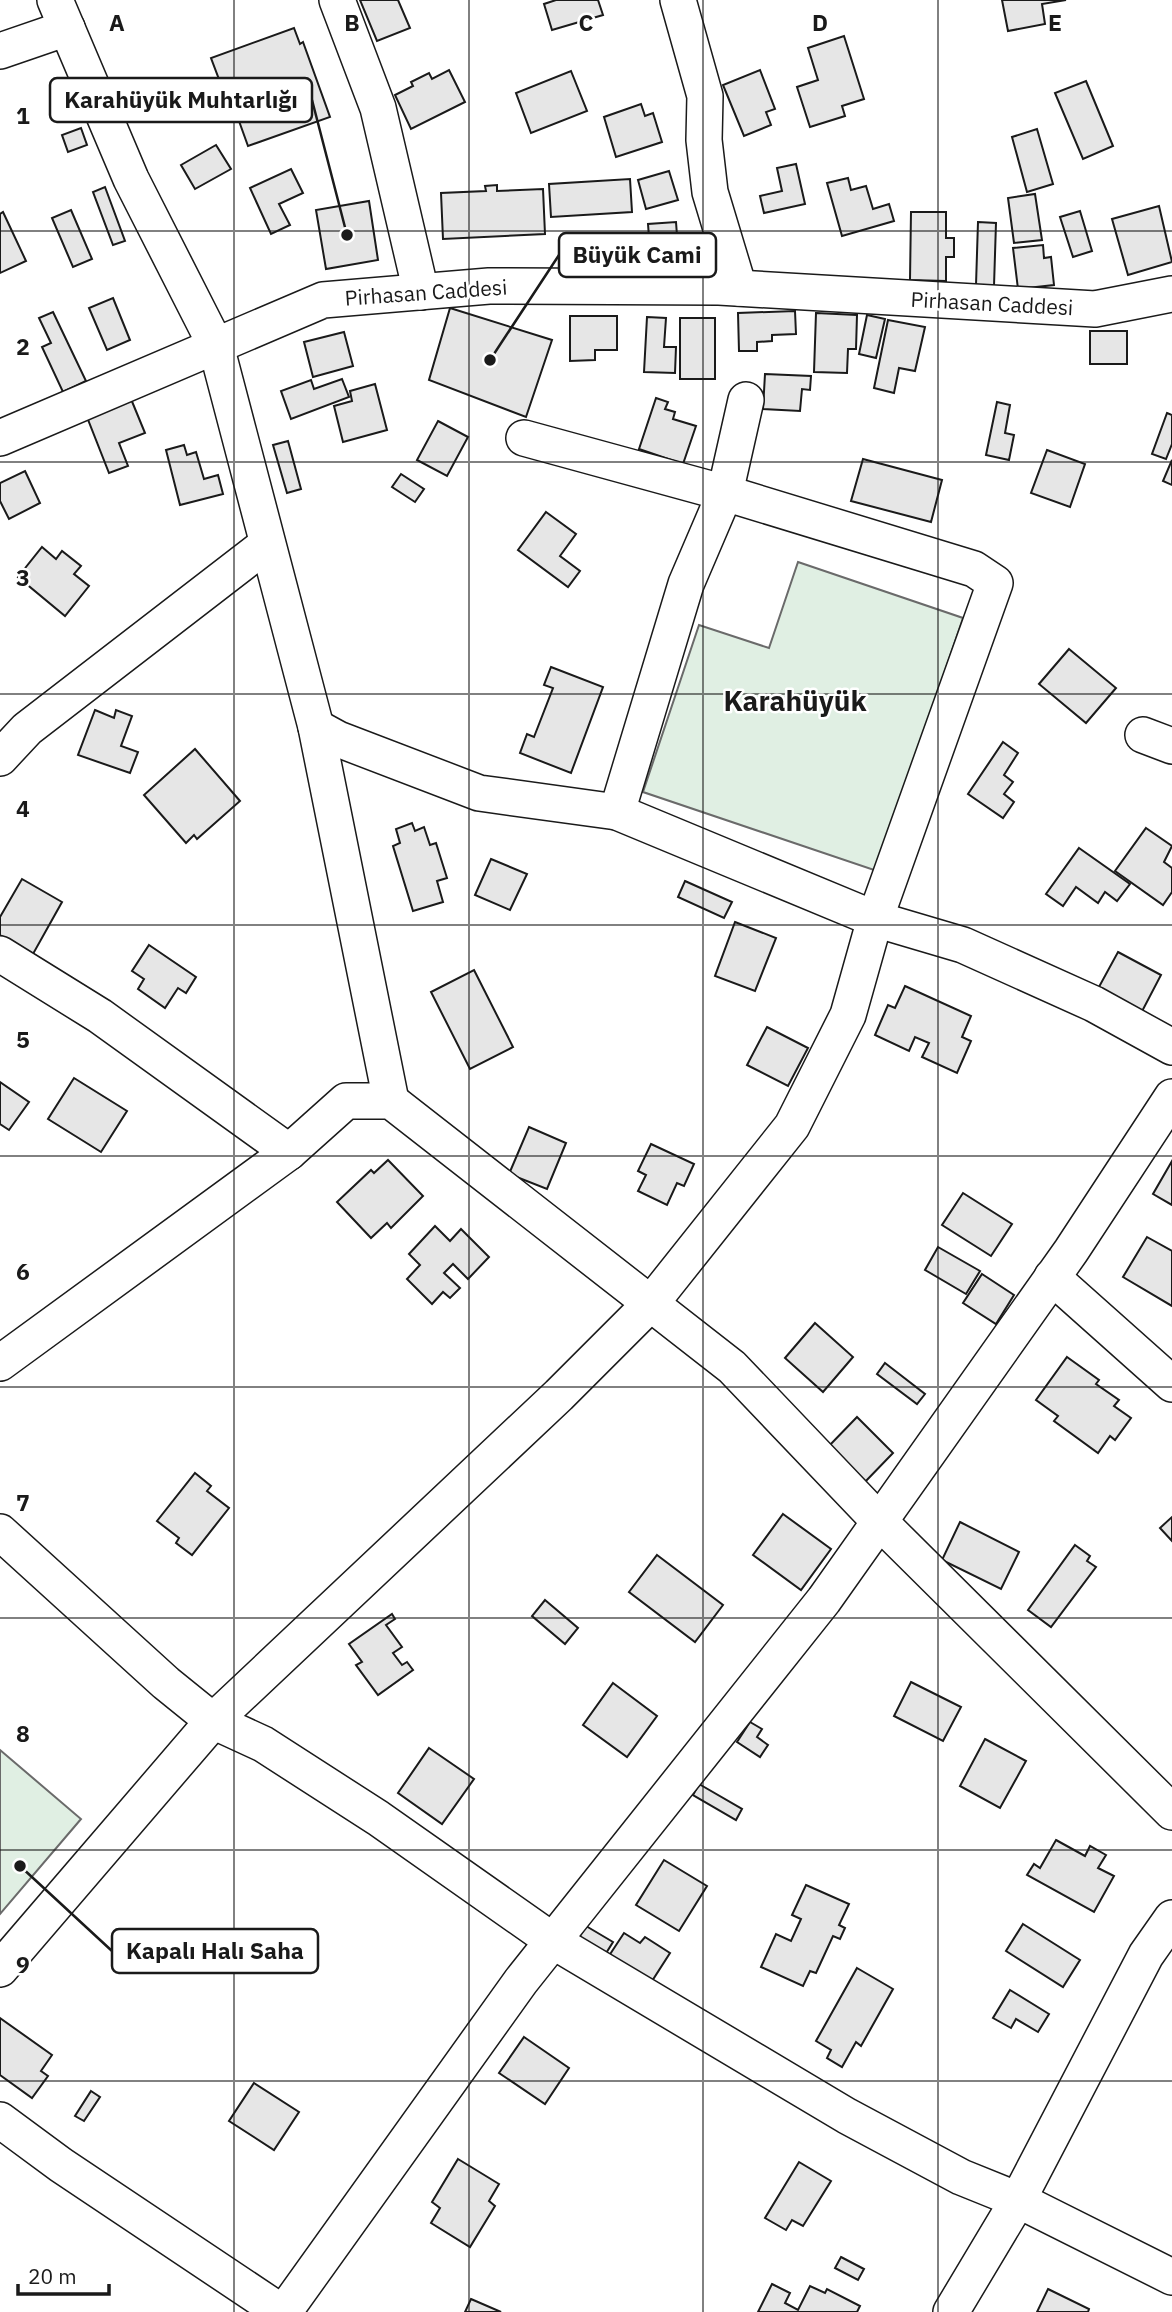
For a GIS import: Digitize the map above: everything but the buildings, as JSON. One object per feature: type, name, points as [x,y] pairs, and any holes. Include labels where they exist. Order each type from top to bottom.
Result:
[{"type":"street","points":[[337,0],[378,108],[421,292]]},
{"type":"street","points":[[678,0],[705,96],[704,140],[710,192],[739,288]]},
{"type":"street","points":[[0,51],[61,14],[131,178],[216,346],[316,727],[391,1101]]},
{"type":"street","name":"Pirhasan Caddesi","points":[[0,438],[323,300],[489,285],[739,288],[1095,309],[1172,294]]},
{"type":"street","points":[[617,812],[686,584],[725,493],[746,400]]},
{"type":"street","points":[[0,1969],[213,1721],[559,1395],[652,1302],[792,1126],[848,1015],[875,919],[995,583],[974,569],[725,493],[524,438]]},
{"type":"street","points":[[0,758],[27,729],[267,544]]},
{"type":"street","points":[[316,727],[338,739],[479,793],[617,812],[875,919],[963,945],[1094,1004],[1172,1047]]},
{"type":"street","points":[[0,954],[100,1016],[289,1152]]},
{"type":"street","points":[[0,2120],[61,2165],[282,2312],[553,1941],[824,1600],[1052,1277],[1172,1097]]},
{"type":"street","points":[[0,1363],[289,1152],[346,1101],[391,1101],[732,1367],[880,1522],[1172,1812]]},
{"type":"street","points":[[1052,1277],[1172,1384]]},
{"type":"street","points":[[0,1532],[166,1683],[213,1721],[263,1744],[378,1818],[553,1941],[847,2116],[961,2177],[1017,2200],[1172,2277]]},
{"type":"street","points":[[951,2312],[1017,2200],[1146,1955],[1172,1917]]},
{"type":"green space","points":[[798,562],[963,618],[877,871],[643,792],[699,625],[769,648]]},
{"type":"green space","points":[[0,1750],[81,1819],[0,1914]]},
{"type":"place","name":"Karahüyük Muhtarlığı","points":[[347,235]]},
{"type":"place","name":"Büyük Cami","points":[[490,360]]},
{"type":"place","name":"Kapalı Halı Saha","points":[[20,1866]]},
{"type":"district","name":"Karahüyük","points":[[795,700]]}]
